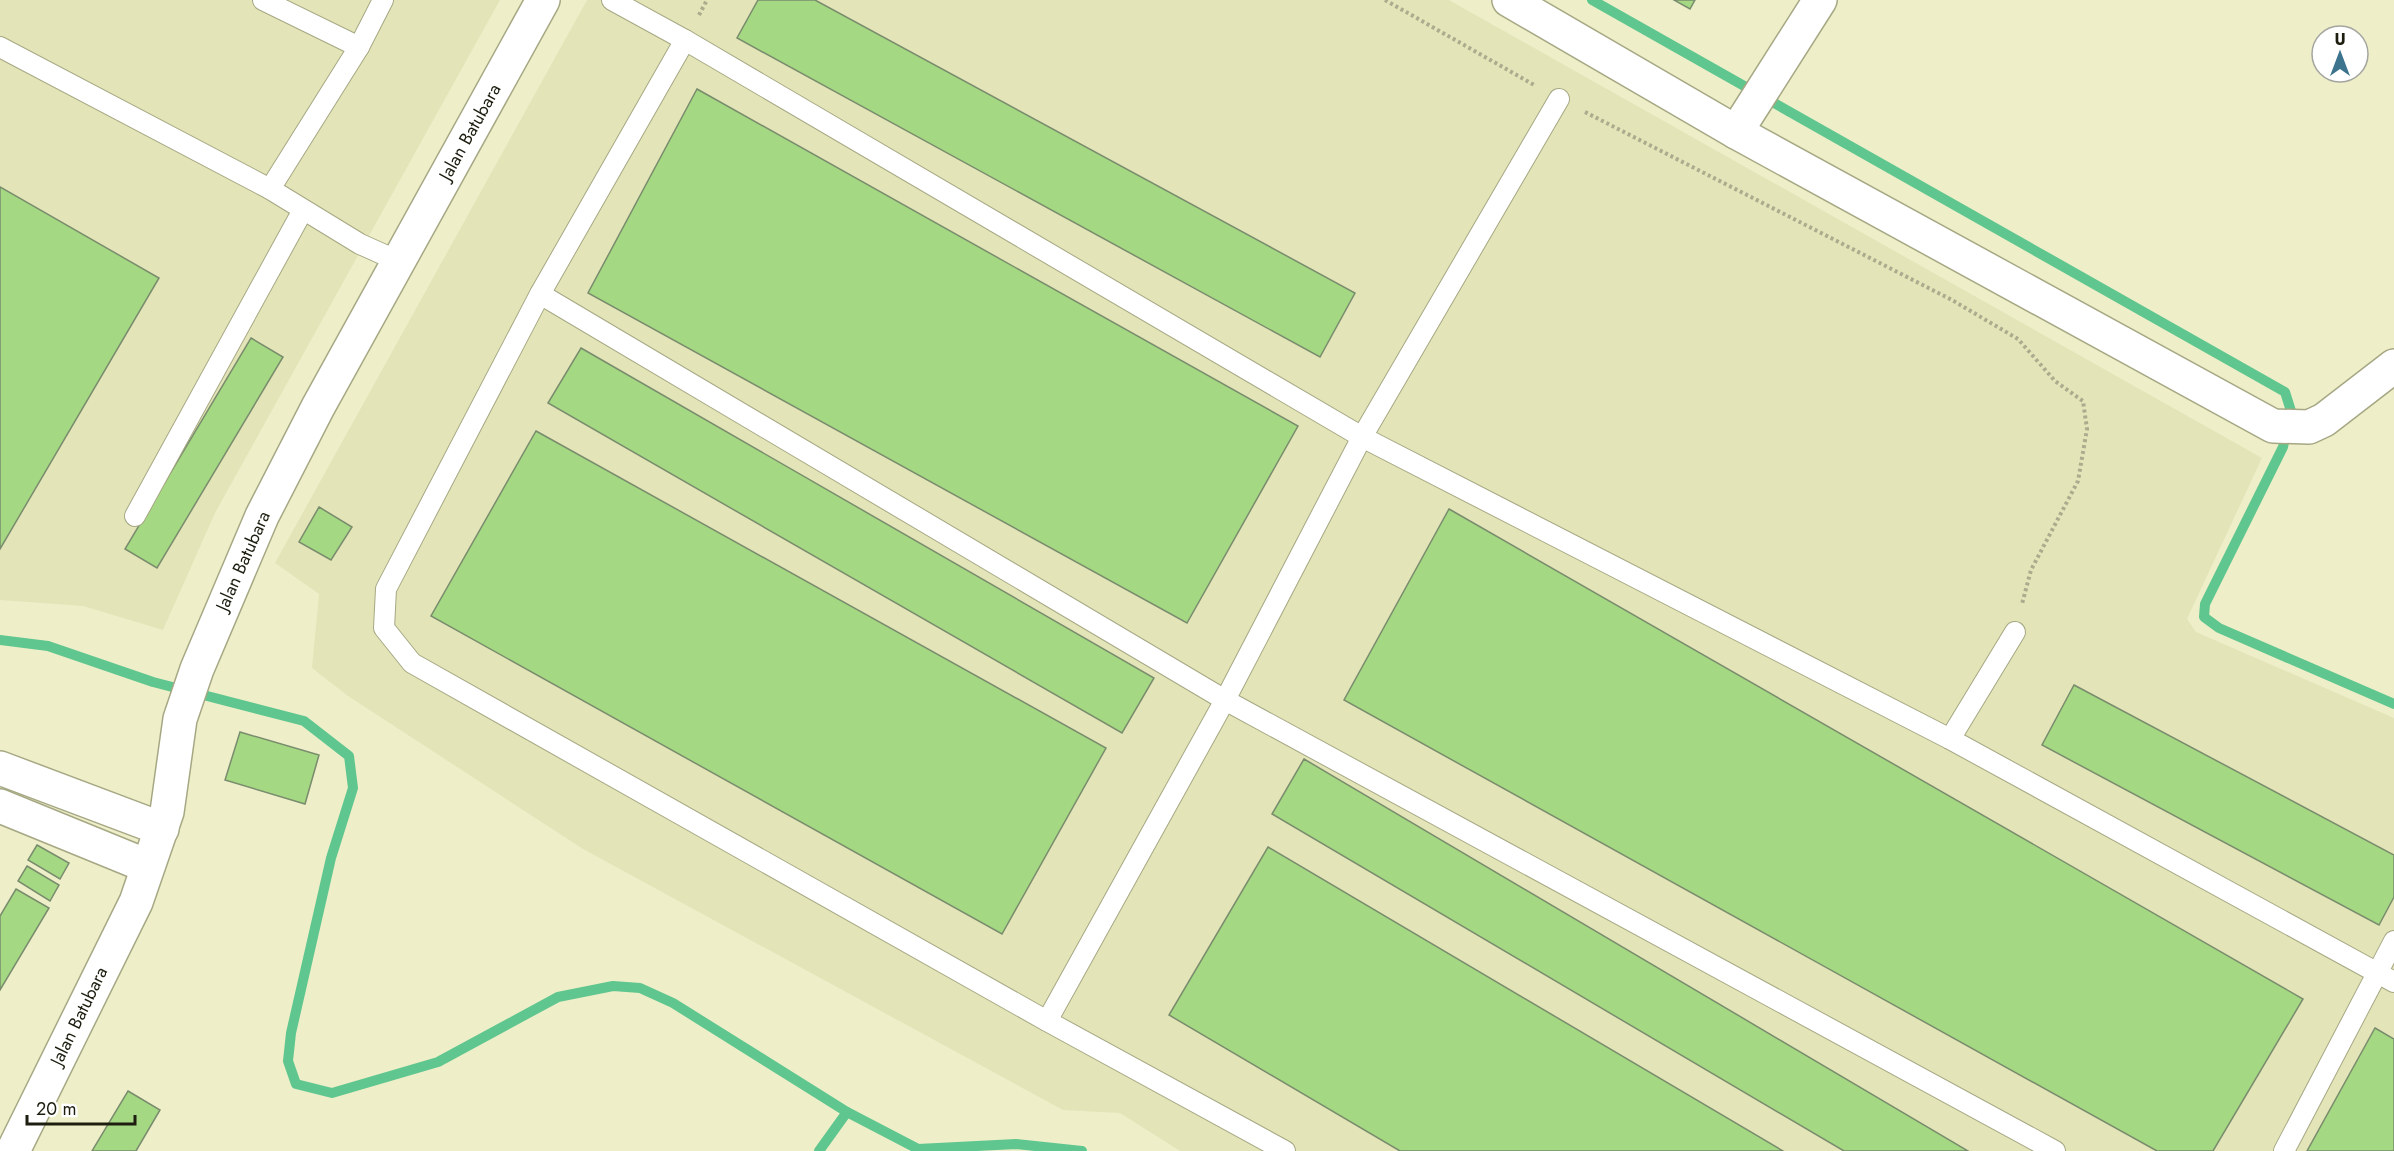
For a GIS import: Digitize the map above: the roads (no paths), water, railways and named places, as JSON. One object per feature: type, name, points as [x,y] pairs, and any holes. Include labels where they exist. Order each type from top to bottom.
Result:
[{"type":"street","name":"Jalan Batubara","points":[[13,1151],[136,902],[167,812],[180,719],[197,669],[262,516],[398,261],[543,0]]},
{"type":"street","points":[[1509,0],[1737,132],[2273,426],[2309,427],[2343,408],[2394,366]]},
{"type":"street","points":[[1737,132],[1820,0]]},
{"type":"street","points":[[0,768],[162,829]]},
{"type":"street","points":[[0,806],[147,866]]},
{"type":"lane","points":[[263,0],[359,47]]},
{"type":"lane","points":[[270,189],[359,47],[383,0]]},
{"type":"lane","points":[[612,0],[685,40],[1362,437],[1950,739],[2385,978]]},
{"type":"lane","points":[[685,40],[540,294],[386,590],[384,628],[412,663],[1047,1021],[1285,1151]]},
{"type":"lane","points":[[0,47],[270,189],[360,244],[398,261]]},
{"type":"lane","points":[[1047,1021],[1225,700],[1362,437],[1559,99]]},
{"type":"lane","points":[[135,516],[303,210]]},
{"type":"lane","points":[[540,294],[1225,700],[2055,1151]]},
{"type":"lane","points":[[1950,739],[2015,632]]},
{"type":"lane","points":[[2284,1151],[2385,978],[2394,941]]},
{"type":"waterway","points":[[1592,0],[2285,392],[2291,411],[2283,447],[2205,604],[2204,617],[2219,628],[2394,704]]},
{"type":"waterway","points":[[0,640],[48,646],[153,682],[304,721],[349,756],[353,788],[331,858],[291,1033],[288,1061],[296,1084],[332,1093],[438,1062],[558,997],[613,986],[640,988],[673,1003],[847,1112],[918,1149],[1016,1144],[1082,1151]]},
{"type":"waterway","points":[[819,1151],[847,1112]]}]
